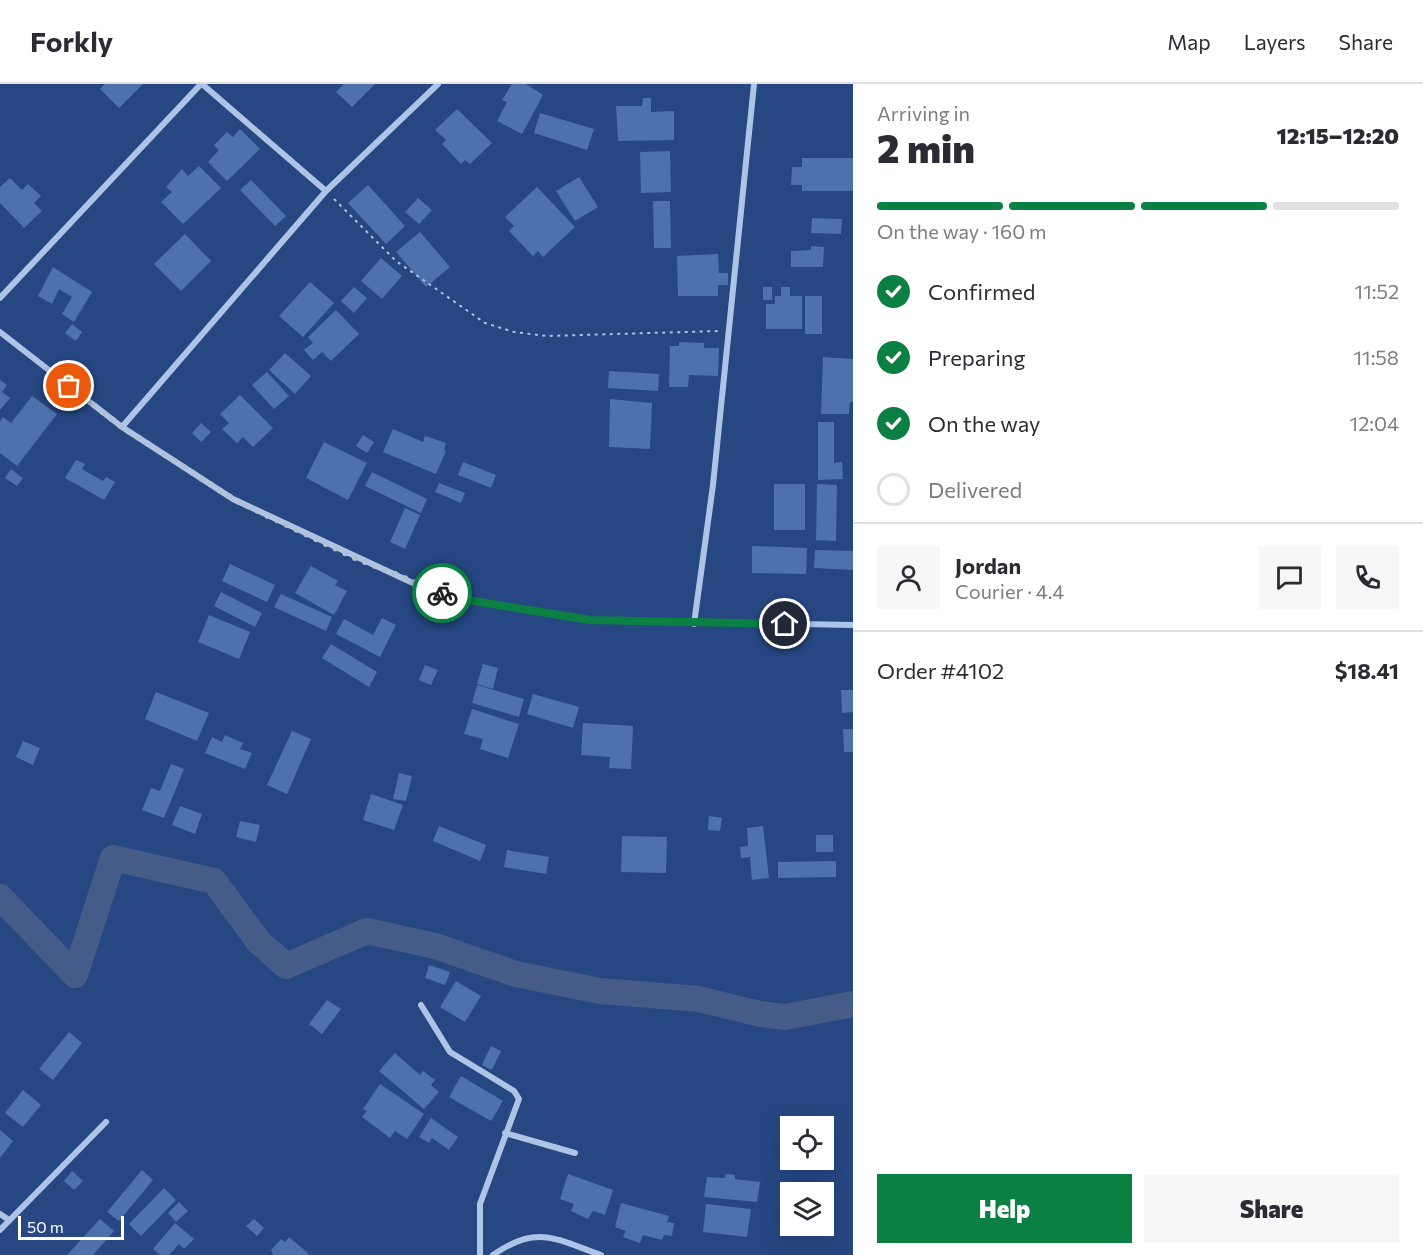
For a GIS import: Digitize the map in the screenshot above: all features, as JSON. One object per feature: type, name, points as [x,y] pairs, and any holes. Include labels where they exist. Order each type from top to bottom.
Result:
[{"type":"street","points":[[0,298],[202,84],[326,191]]},
{"type":"street","points":[[122,427],[326,191],[438,84]]},
{"type":"street","points":[[694,624],[713,485],[754,84]]},
{"type":"street","points":[[0,332],[122,427],[233,499],[415,584],[461,599],[579,619],[694,624],[853,625]]},
{"type":"street","points":[[421,1005],[450,1052],[514,1091],[519,1099],[480,1204],[480,1255]]},
{"type":"street","points":[[0,1230],[106,1122]]},
{"type":"street","points":[[505,1133],[574,1153]]},
{"type":"street","points":[[0,1214],[9,1220]]},
{"type":"street","points":[[493,1255],[513,1241],[546,1235],[601,1255]]},
{"type":"path","points":[[326,191],[396,261],[485,322],[514,332],[547,336],[727,331]]},
{"type":"building","points":[[105,84],[143,84],[119,108],[100,89]]},
{"type":"building","points":[[344,84],[375,84],[352,107],[336,92]]},
{"type":"building","points":[[512,84],[526,84],[543,95],[522,134],[497,121],[507,102],[502,100]]},
{"type":"building","points":[[643,98],[651,98],[651,112],[674,111],[674,140],[618,141],[616,106],[642,106]]},
{"type":"building","points":[[457,109],[492,143],[470,164],[465,160],[461,164],[442,144],[446,140],[435,130]]},
{"type":"building","points":[[540,113],[594,129],[587,150],[534,133]]},
{"type":"building","points":[[240,129],[260,149],[227,181],[208,162],[219,150],[214,145],[227,132],[233,137]]},
{"type":"building","points":[[670,151],[671,192],[641,193],[640,152]]},
{"type":"building","points":[[802,158],[853,158],[853,191],[802,191],[802,185],[791,185],[792,167],[802,167]]},
{"type":"building","points":[[199,166],[221,188],[183,224],[161,202],[172,192],[166,187],[182,169],[188,176]]},
{"type":"building","points":[[579,177],[598,207],[575,221],[556,191]]},
{"type":"building","points":[[10,178],[22,190],[28,184],[41,196],[34,203],[42,211],[24,228],[0,203],[0,187]]},
{"type":"building","points":[[251,180],[286,216],[275,226],[240,190]]},
{"type":"building","points":[[368,185],[405,226],[386,244],[348,203]]},
{"type":"building","points":[[537,187],[575,227],[543,257],[538,251],[533,256],[509,231],[514,226],[505,217]]},
{"type":"building","points":[[418,198],[432,210],[419,224],[405,212]]},
{"type":"building","points":[[653,201],[670,201],[671,248],[654,248]]},
{"type":"building","points":[[812,218],[842,219],[841,234],[811,233]]},
{"type":"building","points":[[420,232],[450,267],[426,287],[396,252]]},
{"type":"building","points":[[185,234],[211,261],[181,291],[154,264]]},
{"type":"building","points":[[811,246],[824,247],[823,267],[791,267],[791,251],[811,250]]},
{"type":"building","points":[[718,254],[719,273],[728,273],[728,285],[718,285],[718,296],[678,296],[677,256]]},
{"type":"building","points":[[381,258],[402,276],[382,299],[361,281]]},
{"type":"building","points":[[53,267],[92,292],[74,322],[62,314],[72,297],[59,289],[52,304],[38,296]]},
{"type":"building","points":[[310,282],[334,303],[303,337],[279,316]]},
{"type":"building","points":[[354,287],[367,298],[354,313],[341,301]]},
{"type":"building","points":[[763,287],[772,287],[772,300],[763,300]]},
{"type":"building","points":[[781,287],[790,287],[790,296],[802,296],[802,329],[766,329],[766,304],[775,304],[775,296],[781,296]]},
{"type":"building","points":[[805,296],[822,296],[822,334],[805,334]]},
{"type":"building","points":[[336,310],[359,334],[331,361],[322,352],[313,360],[304,350],[313,343],[308,337]]},
{"type":"building","points":[[72,324],[82,332],[76,341],[65,333]]},
{"type":"building","points":[[679,342],[704,343],[704,348],[719,348],[718,376],[689,375],[688,387],[669,387],[670,346],[679,346]]},
{"type":"building","points":[[285,353],[311,376],[295,394],[269,370]]},
{"type":"building","points":[[823,357],[853,359],[853,402],[850,402],[849,414],[821,414]]},
{"type":"building","points":[[609,371],[659,374],[658,391],[608,388]]},
{"type":"building","points":[[267,372],[289,396],[274,409],[252,385]]},
{"type":"building","points":[[0,380],[7,385],[2,392],[10,398],[0,410]]},
{"type":"building","points":[[240,395],[273,428],[253,447],[243,437],[237,443],[222,429],[229,423],[220,414]]},
{"type":"building","points":[[32,396],[57,414],[17,466],[0,453],[0,421],[3,417],[11,423]]},
{"type":"building","points":[[610,399],[652,403],[650,449],[609,447]]},
{"type":"building","points":[[818,422],[834,422],[834,463],[842,462],[843,479],[818,480]]},
{"type":"building","points":[[201,423],[211,432],[201,442],[192,433]]},
{"type":"building","points":[[393,429],[423,442],[425,436],[446,443],[444,450],[446,451],[436,474],[383,452]]},
{"type":"building","points":[[363,435],[374,442],[367,453],[356,446]]},
{"type":"building","points":[[324,442],[367,463],[348,500],[306,478]]},
{"type":"building","points":[[76,460],[85,464],[82,469],[103,481],[106,477],[115,482],[104,500],[65,478]]},
{"type":"building","points":[[463,462],[496,475],[491,488],[458,475]]},
{"type":"building","points":[[11,469],[23,478],[17,486],[5,478]]},
{"type":"building","points":[[372,472],[427,499],[421,513],[365,486]]},
{"type":"building","points":[[439,483],[465,493],[461,503],[435,492]]},
{"type":"building","points":[[774,484],[805,484],[805,530],[774,530]]},
{"type":"building","points":[[817,484],[837,485],[836,541],[816,540]]},
{"type":"building","points":[[405,508],[420,515],[405,549],[390,542]]},
{"type":"building","points":[[752,546],[807,548],[806,574],[752,573]]},
{"type":"building","points":[[815,550],[853,551],[853,570],[814,568]]},
{"type":"building","points":[[230,564],[275,585],[267,602],[222,581]]},
{"type":"building","points":[[311,566],[338,581],[335,585],[347,591],[334,615],[295,593]]},
{"type":"building","points":[[221,592],[262,613],[255,627],[214,606]]},
{"type":"building","points":[[281,594],[332,617],[326,631],[274,607]]},
{"type":"building","points":[[209,615],[250,632],[239,659],[198,642]]},
{"type":"building","points":[[382,618],[396,625],[380,657],[336,634],[344,619],[373,635]]},
{"type":"building","points":[[331,644],[377,672],[369,687],[322,658]]},
{"type":"building","points":[[483,664],[498,668],[493,689],[477,684]]},
{"type":"building","points":[[425,665],[438,670],[431,685],[419,680]]},
{"type":"building","points":[[477,685],[524,699],[519,717],[472,703]]},
{"type":"building","points":[[841,690],[853,690],[853,712],[842,713]]},
{"type":"building","points":[[156,692],[209,713],[197,741],[145,719]]},
{"type":"building","points":[[533,694],[579,707],[573,728],[527,714]]},
{"type":"building","points":[[472,709],[519,724],[508,758],[480,749],[483,739],[464,734]]},
{"type":"building","points":[[583,723],[633,726],[631,769],[609,768],[610,757],[581,755]]},
{"type":"building","points":[[843,729],[853,729],[853,752],[844,752]]},
{"type":"building","points":[[292,731],[311,739],[287,794],[267,785]]},
{"type":"building","points":[[225,735],[243,743],[240,749],[252,753],[245,769],[205,753],[212,737],[222,742]]},
{"type":"building","points":[[23,741],[40,748],[33,765],[16,757]]},
{"type":"building","points":[[171,764],[184,769],[164,818],[142,810],[151,788],[160,791]]},
{"type":"building","points":[[399,773],[412,776],[406,801],[393,799]]},
{"type":"building","points":[[371,794],[403,805],[394,830],[363,820]]},
{"type":"building","points":[[180,806],[202,814],[195,834],[172,825]]},
{"type":"building","points":[[709,816],[722,818],[720,831],[708,830]]},
{"type":"building","points":[[240,821],[260,825],[256,842],[236,837]]},
{"type":"building","points":[[439,826],[486,845],[480,861],[433,841]]},
{"type":"building","points":[[763,826],[769,878],[752,880],[750,857],[741,858],[740,847],[748,846],[747,828]]},
{"type":"building","points":[[816,835],[833,835],[833,852],[816,852]]},
{"type":"building","points":[[622,836],[667,837],[666,873],[621,872]]},
{"type":"building","points":[[507,850],[549,857],[546,874],[504,867]]},
{"type":"building","points":[[836,861],[836,877],[778,878],[778,862]]},
{"type":"building","points":[[429,965],[450,972],[445,985],[425,978]]},
{"type":"building","points":[[456,981],[481,996],[465,1022],[440,1007]]},
{"type":"building","points":[[327,1000],[341,1009],[322,1034],[309,1024]]},
{"type":"building","points":[[69,1032],[82,1043],[53,1080],[39,1069]]},
{"type":"building","points":[[491,1046],[501,1051],[492,1070],[482,1065]]},
{"type":"building","points":[[395,1053],[420,1075],[423,1071],[435,1080],[431,1085],[439,1092],[424,1109],[379,1071]]},
{"type":"building","points":[[461,1076],[503,1101],[491,1121],[449,1097]]},
{"type":"building","points":[[380,1084],[424,1114],[407,1139],[395,1131],[390,1138],[362,1117],[367,1111],[363,1109]]},
{"type":"building","points":[[23,1090],[41,1105],[23,1127],[5,1113]]},
{"type":"building","points":[[431,1118],[458,1137],[449,1150],[432,1138],[429,1143],[419,1137]]},
{"type":"building","points":[[0,1130],[13,1141],[0,1158]]},
{"type":"building","points":[[142,1170],[153,1180],[119,1221],[107,1212]]},
{"type":"building","points":[[72,1171],[83,1181],[74,1190],[64,1181]]},
{"type":"building","points":[[568,1174],[613,1190],[605,1215],[593,1211],[588,1219],[571,1211],[574,1204],[560,1199]]},
{"type":"building","points":[[726,1174],[735,1175],[735,1179],[760,1182],[757,1202],[704,1197],[707,1177],[725,1178]]},
{"type":"building","points":[[164,1188],[176,1200],[141,1236],[129,1224]]},
{"type":"building","points":[[179,1202],[188,1211],[176,1222],[168,1213]]},
{"type":"building","points":[[621,1203],[669,1216],[667,1222],[674,1223],[672,1236],[664,1235],[662,1240],[643,1235],[640,1243],[623,1237],[626,1231],[615,1227]]},
{"type":"building","points":[[706,1204],[751,1209],[747,1237],[703,1232]]},
{"type":"building","points":[[100,1219],[114,1231],[93,1255],[67,1255]]},
{"type":"building","points":[[254,1219],[264,1228],[257,1236],[246,1226]]},
{"type":"building","points":[[175,1223],[194,1239],[184,1249],[179,1244],[169,1255],[160,1255],[153,1249]]},
{"type":"building","points":[[289,1237],[309,1254],[273,1255],[271,1250],[281,1239],[285,1242]]},
{"type":"waterway","points":[[0,897],[75,975],[113,858],[214,881],[258,941],[286,966],[367,931],[435,946],[516,974],[600,991],[699,999],[760,1014],[785,1017],[853,1004]]},
{"type":"way so far","points":[[69,386],[122,427],[233,499],[355,558],[442,593]]},
{"type":"route","points":[[442,593],[461,599],[525,611],[590,620],[642,623],[785,624]]}]
